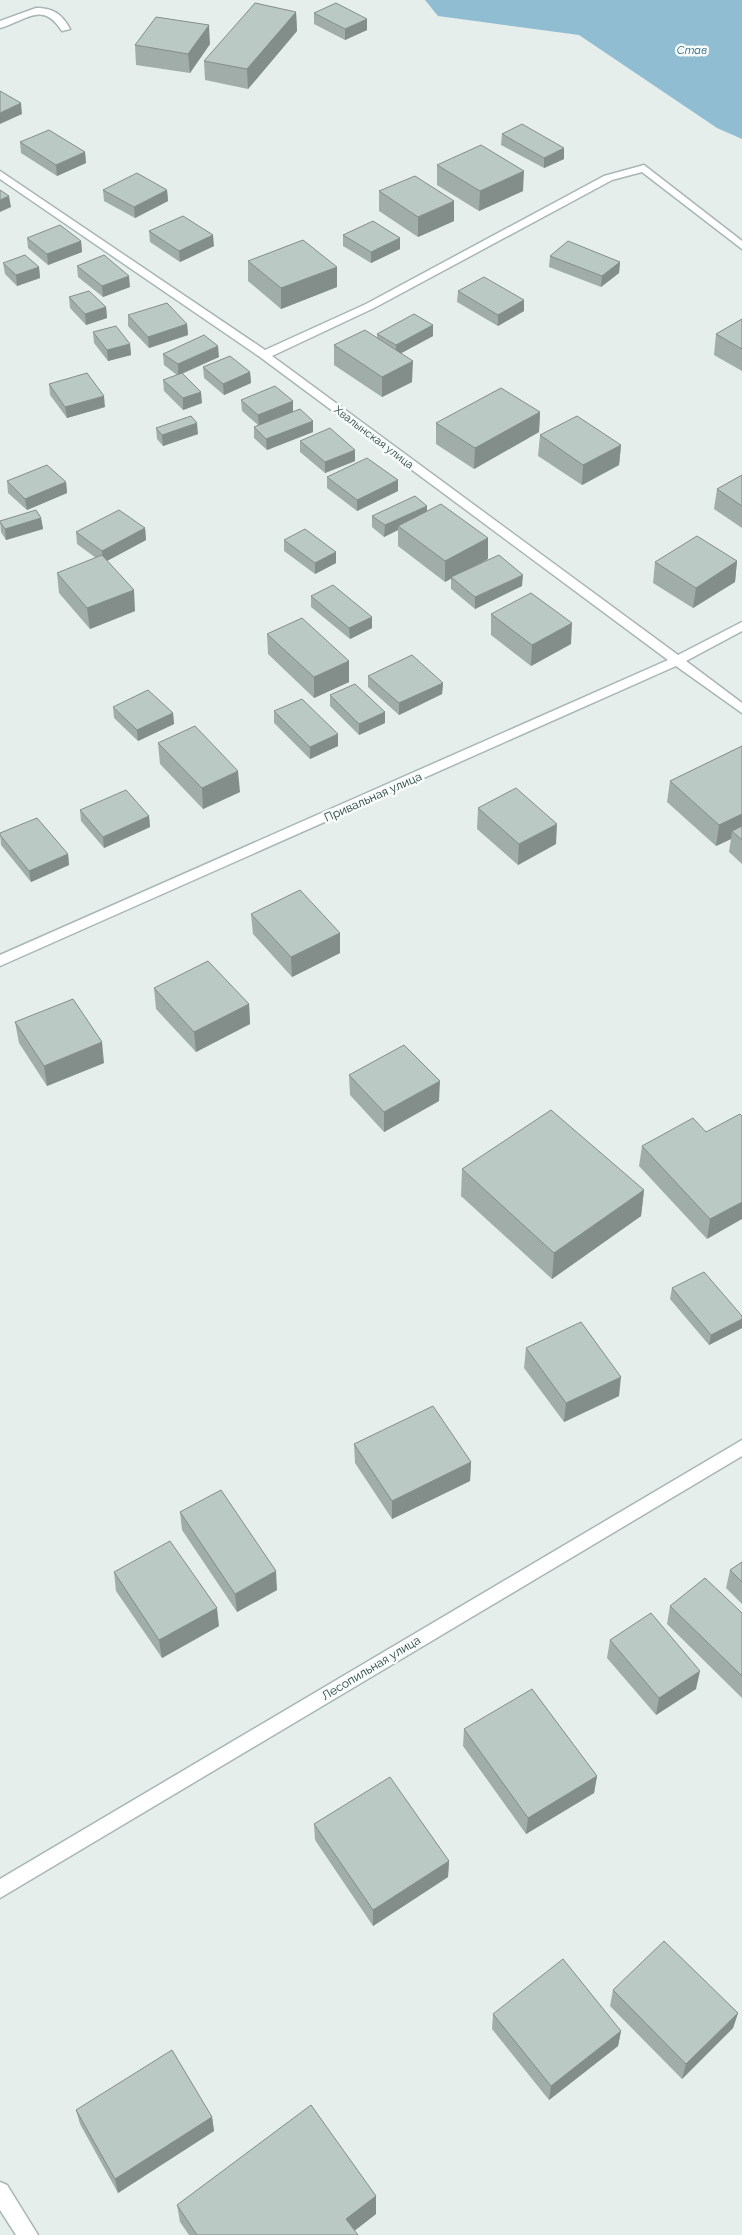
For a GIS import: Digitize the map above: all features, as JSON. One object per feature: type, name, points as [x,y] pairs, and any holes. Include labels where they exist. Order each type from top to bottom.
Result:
[{"type":"street","points":[[0,25],[28,13],[49,12],[57,16],[65,29]]},
{"type":"street","points":[[264,356],[370,306],[608,178],[644,168],[742,246]]},
{"type":"street","name":"Хвалынская улица","points":[[0,174],[264,356],[742,709]]},
{"type":"street","name":"Привальная улица","points":[[0,961],[677,661],[742,626]]},
{"type":"street","name":"Лесопильная улица","points":[[0,1889],[742,1447]]},
{"type":"street","points":[[0,2192],[28,2235]]},
{"type":"water","name":"Став","points":[[425,0],[742,0],[742,139],[717,128],[579,35],[438,16]]},
{"type":"building","points":[[255,3],[296,12],[247,69],[204,61]]},
{"type":"building","points":[[336,3],[367,19],[345,29],[314,13]]},
{"type":"building","points":[[156,17],[209,25],[188,54],[135,45]]},
{"type":"building","points":[[0,91],[21,103],[0,113]]},
{"type":"building","points":[[522,124],[564,148],[544,158],[502,134]]},
{"type":"building","points":[[49,130],[85,152],[56,165],[20,142]]},
{"type":"building","points":[[481,145],[524,171],[480,191],[437,165]]},
{"type":"building","points":[[137,173],[167,190],[134,207],[103,190]]},
{"type":"building","points":[[415,176],[454,201],[418,217],[379,191]]},
{"type":"building","points":[[0,190],[9,196],[0,200]]},
{"type":"building","points":[[183,216],[213,235],[179,251],[149,231]]},
{"type":"building","points":[[373,221],[400,238],[371,252],[343,235]]},
{"type":"building","points":[[60,225],[81,241],[47,254],[27,238]]},
{"type":"building","points":[[303,240],[337,267],[281,288],[248,261]]},
{"type":"building","points":[[568,241],[620,262],[602,276],[550,256]]},
{"type":"building","points":[[25,255],[39,267],[16,275],[3,263]]},
{"type":"building","points":[[104,255],[129,276],[102,286],[77,266]]},
{"type":"building","points":[[484,277],[524,300],[498,315],[458,291]]},
{"type":"building","points":[[89,291],[106,307],[85,314],[69,297]]},
{"type":"building","points":[[167,303],[187,324],[148,337],[128,315]]},
{"type":"building","points":[[414,314],[433,325],[396,345],[377,334]]},
{"type":"building","points":[[742,319],[742,349],[716,334]]},
{"type":"building","points":[[116,326],[130,344],[107,350],[93,332]]},
{"type":"building","points":[[365,330],[413,361],[382,377],[334,345]]},
{"type":"building","points":[[204,335],[218,346],[178,364],[163,354]]},
{"type":"building","points":[[230,356],[250,372],[223,384],[203,367]]},
{"type":"building","points":[[87,373],[104,396],[65,407],[49,384]]},
{"type":"building","points":[[182,373],[201,392],[183,398],[163,380]]},
{"type":"building","points":[[275,386],[293,401],[258,415],[241,400]]},
{"type":"building","points":[[501,388],[540,412],[475,448],[436,423]]},
{"type":"building","points":[[300,409],[313,421],[266,439],[254,427]]},
{"type":"building","points":[[191,416],[197,423],[162,435],[156,428]]},
{"type":"building","points":[[577,416],[621,445],[583,465],[540,435]]},
{"type":"building","points":[[330,428],[355,450],[325,462],[300,441]]},
{"type":"building","points":[[367,458],[398,480],[357,500],[327,477]]},
{"type":"building","points":[[47,465],[66,482],[25,499],[7,481]]},
{"type":"building","points":[[742,475],[742,506],[717,489]]},
{"type":"building","points":[[415,496],[427,506],[385,525],[372,516]]},
{"type":"building","points":[[441,504],[488,538],[445,561],[398,526]]},
{"type":"building","points":[[36,510],[41,518],[5,529],[0,522],[0,521]]},
{"type":"building","points":[[119,510],[145,528],[102,551],[76,532]]},
{"type":"building","points":[[305,529],[336,552],[315,563],[284,540]]},
{"type":"building","points":[[697,536],[737,561],[696,588],[655,562]]},
{"type":"building","points":[[102,555],[134,590],[87,608],[57,573]]},
{"type":"building","points":[[499,555],[523,575],[475,597],[451,577]]},
{"type":"building","points":[[333,585],[372,617],[349,628],[311,596]]},
{"type":"building","points":[[531,593],[572,623],[532,645],[491,614]]},
{"type":"building","points":[[302,618],[349,661],[314,677],[267,634]]},
{"type":"building","points":[[412,655],[443,683],[399,703],[368,676]]},
{"type":"building","points":[[355,684],[385,712],[359,724],[330,695]]},
{"type":"building","points":[[148,690],[173,713],[137,730],[113,707]]},
{"type":"building","points":[[302,699],[338,734],[310,747],[274,711]]},
{"type":"building","points":[[195,726],[238,771],[202,788],[158,743]]},
{"type":"building","points":[[742,746],[742,814],[719,825],[670,781]]},
{"type":"building","points":[[516,788],[557,824],[519,844],[478,808]]},
{"type":"building","points":[[126,790],[149,816],[103,837],[80,810]]},
{"type":"building","points":[[37,818],[68,854],[29,871],[0,833]]},
{"type":"building","points":[[742,826],[742,840],[732,831]]},
{"type":"building","points":[[300,890],[340,933],[291,957],[251,914]]},
{"type":"building","points":[[208,961],[249,1004],[194,1032],[154,988]]},
{"type":"building","points":[[73,999],[102,1042],[44,1066],[15,1022]]},
{"type":"building","points":[[404,1045],[440,1081],[384,1112],[349,1075]]},
{"type":"building","points":[[551,1110],[644,1190],[554,1253],[462,1169]]},
{"type":"building","points":[[740,1114],[742,1116],[742,1202],[710,1219],[642,1146],[693,1118],[706,1132]]},
{"type":"building","points":[[704,1272],[742,1316],[742,1319],[711,1335],[672,1288]]},
{"type":"building","points":[[581,1322],[621,1377],[566,1403],[526,1348]]},
{"type":"building","points":[[433,1406],[471,1462],[392,1501],[354,1444]]},
{"type":"building","points":[[221,1490],[276,1571],[235,1594],[180,1512]]},
{"type":"building","points":[[170,1541],[217,1608],[159,1640],[114,1572]]},
{"type":"building","points":[[742,1562],[742,1582],[730,1570]]},
{"type":"building","points":[[705,1578],[742,1613],[742,1676],[670,1606]]},
{"type":"building","points":[[651,1613],[700,1671],[659,1698],[610,1640]]},
{"type":"building","points":[[532,1689],[597,1776],[528,1818],[464,1729]]},
{"type":"building","points":[[390,1777],[449,1861],[373,1910],[314,1824]]},
{"type":"building","points":[[664,1941],[738,2013],[686,2064],[613,1990]]},
{"type":"building","points":[[563,1959],[621,2031],[551,2086],[493,2014]]},
{"type":"building","points":[[172,2050],[212,2117],[115,2179],[76,2110]]},
{"type":"building","points":[[311,2105],[376,2196],[346,2219],[358,2235],[197,2235],[177,2205]]}]
